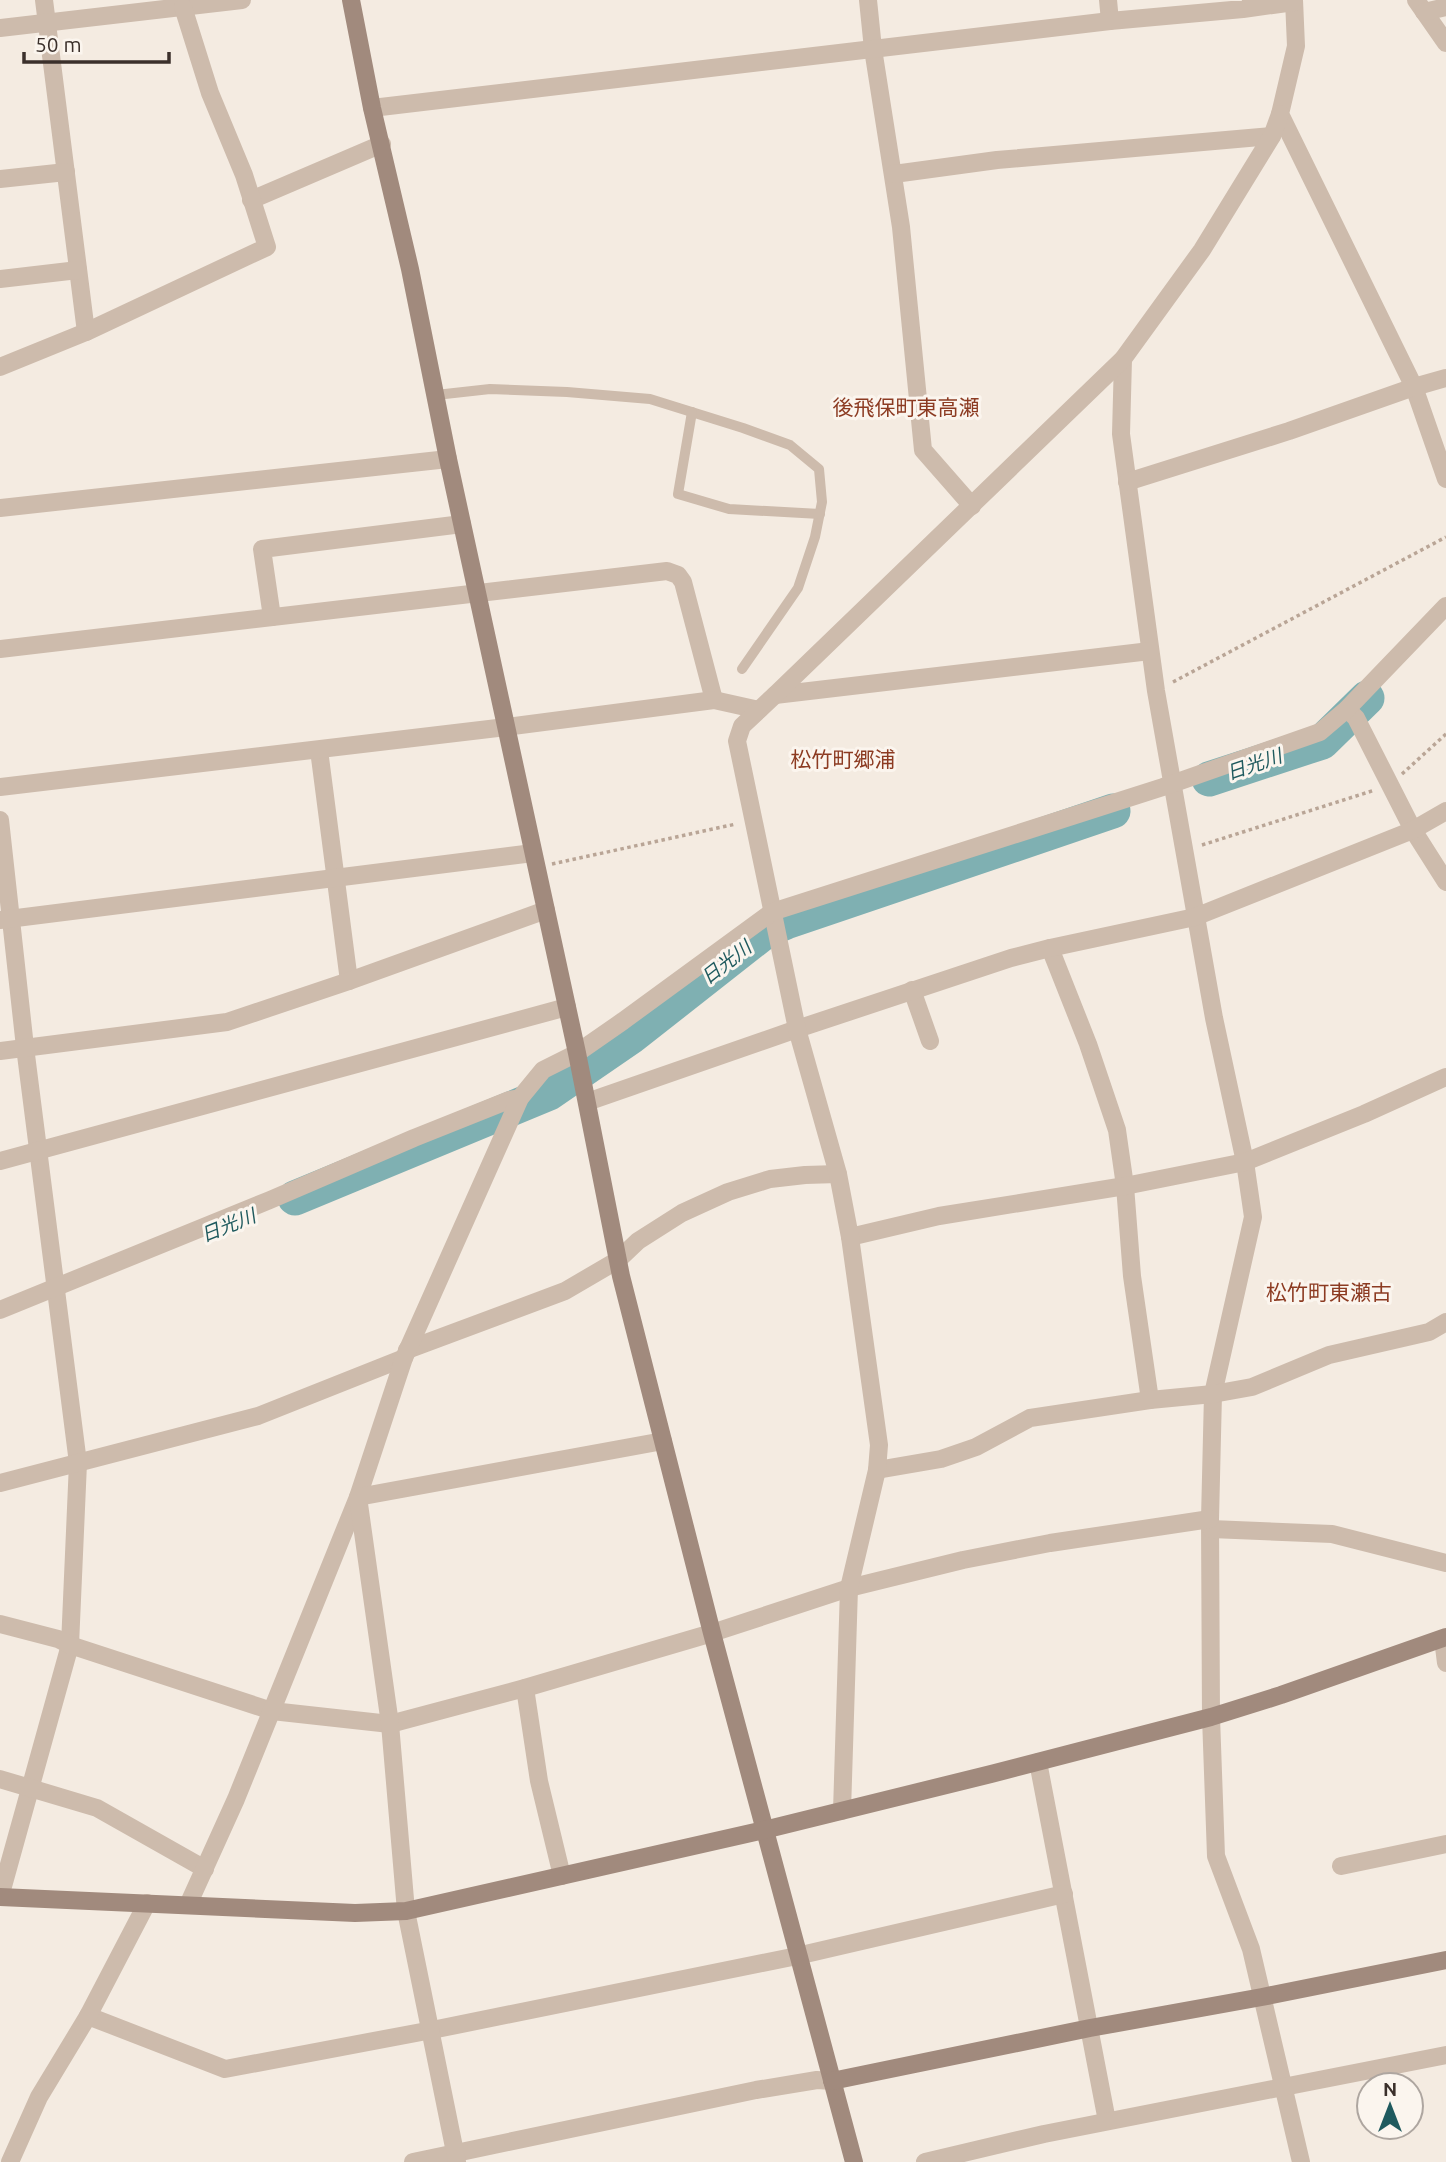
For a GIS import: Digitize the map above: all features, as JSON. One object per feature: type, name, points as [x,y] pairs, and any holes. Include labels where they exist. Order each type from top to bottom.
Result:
[{"type":"street","points":[[44,0],[86,332]]},
{"type":"street","points":[[0,28],[242,0]]},
{"type":"street","points":[[351,0],[372,108],[382,144],[567,1007],[618,1259],[712,1633],[854,2162]]},
{"type":"street","points":[[868,0],[904,247],[923,450],[972,506]]},
{"type":"street","points":[[1108,0],[1110,21]]},
{"type":"street","points":[[372,108],[1294,1],[1296,46],[1272,136],[1202,250],[1123,359],[741,726],[737,741],[797,1028],[838,1174],[850,1237],[878,1445],[877,1470],[849,1588],[842,1811]]},
{"type":"street","points":[[1420,6],[1446,7]]},
{"type":"street","points":[[1420,6],[1446,43]]},
{"type":"street","points":[[0,368],[86,332],[267,247],[244,175],[210,93],[183,7]]},
{"type":"street","points":[[1280,114],[1414,387],[1446,479]]},
{"type":"street","points":[[894,174],[997,160],[1272,136]]},
{"type":"street","points":[[251,200],[382,144]]},
{"type":"street","points":[[0,180],[66,172]]},
{"type":"street","points":[[0,279],[78,270]]},
{"type":"street","points":[[1123,359],[1121,434],[1150,652],[1195,917],[1245,1163],[1253,1217],[1213,1394],[1211,1717],[1216,1856],[1251,1949],[1301,2162]]},
{"type":"street","points":[[1127,482],[1289,431],[1446,377]]},
{"type":"street","points":[[0,508],[448,459]]},
{"type":"street","points":[[272,617],[262,549],[462,524]]},
{"type":"street","points":[[0,649],[667,571],[678,575],[683,582],[715,700]]},
{"type":"street","points":[[188,1905],[236,1799],[358,1497],[406,1354],[518,1104],[543,1070],[579,1064],[774,921],[1173,789],[1320,732],[1351,712],[1446,606]]},
{"type":"street","points":[[775,695],[1150,652]]},
{"type":"street","points":[[0,787],[715,700],[759,710]]},
{"type":"street","points":[[1351,712],[1413,830],[1446,883]]},
{"type":"street","points":[[319,750],[349,981]]},
{"type":"street","points":[[587,1102],[797,1028],[1050,947],[1195,917],[1413,830],[1446,811]]},
{"type":"street","points":[[0,820],[6,919],[78,1463],[70,1645],[0,1897],[355,1913],[406,1910],[764,1830],[1211,1717],[1445,1638],[1446,1663]]},
{"type":"street","points":[[6,919],[335,877],[535,860]]},
{"type":"street","points":[[0,1051],[227,1023],[546,910]]},
{"type":"street","points":[[1050,947],[1088,1044],[1117,1130],[1125,1186],[1132,1276],[1150,1400]]},
{"type":"street","points":[[912,990],[930,1041]]},
{"type":"street","points":[[0,1161],[567,1007]]},
{"type":"street","points":[[850,1237],[939,1216],[1125,1186],[1245,1163],[1446,1077]]},
{"type":"street","points":[[0,1310],[57,1293],[414,1138],[509,1100],[518,1104]]},
{"type":"street","points":[[0,1483],[258,1416],[565,1291],[618,1259],[638,1241],[682,1213],[728,1192],[770,1179],[838,1174]]},
{"type":"street","points":[[877,1470],[941,1459],[976,1447],[1030,1418],[1252,1387],[1329,1355],[1429,1332],[1446,1322]]},
{"type":"street","points":[[358,1497],[663,1441]]},
{"type":"street","points":[[358,1497],[390,1724],[406,1910],[456,2158]]},
{"type":"street","points":[[0,1624],[58,1639],[272,1711],[390,1724],[712,1633],[849,1588],[963,1560],[1050,1543],[1211,1524],[1332,1534],[1446,1563]]},
{"type":"street","points":[[525,1688],[539,1782],[562,1876]]},
{"type":"street","points":[[1038,1762],[1107,2121]]},
{"type":"street","points":[[0,1779],[97,1808],[205,1869]]},
{"type":"street","points":[[1341,1866],[1446,1844]]},
{"type":"street","points":[[88,2016],[225,2069],[797,1956],[1064,1894]]},
{"type":"street","points":[[10,2162],[38,2097],[88,2016],[147,1903]]},
{"type":"street","points":[[413,2162],[456,2158],[756,2090],[817,2080],[832,2081],[1090,2028],[1446,1960]]},
{"type":"street","points":[[925,2162],[1107,2121],[1446,2055]]},
{"type":"lane","points":[[436,395],[490,389],[650,399],[790,445],[819,469],[822,502],[820,514],[798,588],[742,669]]},
{"type":"lane","points":[[692,412],[678,494],[729,509],[820,514]]},
{"type":"path","points":[[1156,691],[1446,537]]},
{"type":"path","points":[[1184,851],[1391,784],[1446,734]]},
{"type":"path","points":[[535,860],[752,820]]},
{"type":"waterway","name":"日光川","points":[[1209,779],[1322,742],[1367,698]]},
{"type":"waterway","name":"日光川","points":[[295,1198],[549,1093],[632,1036],[767,930],[1113,811]]},
{"type":"district","name":"後飛保町東高瀬","points":[[906,407]]},
{"type":"district","name":"松竹町郷浦","points":[[843,759]]},
{"type":"district","name":"松竹町東瀬古","points":[[1329,1292]]}]
